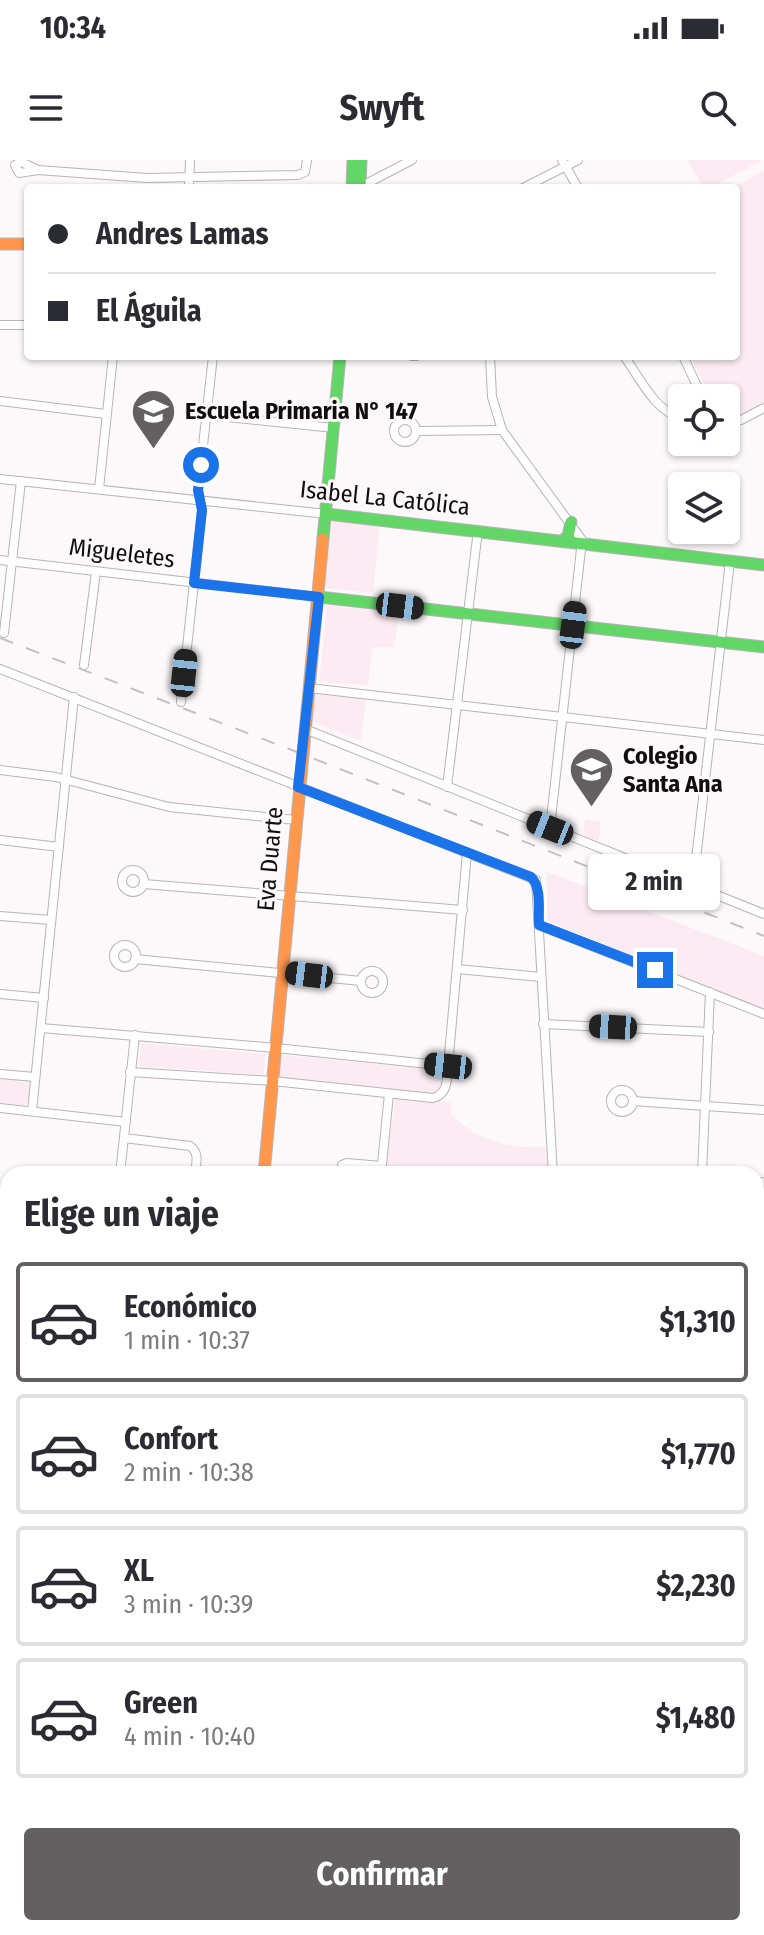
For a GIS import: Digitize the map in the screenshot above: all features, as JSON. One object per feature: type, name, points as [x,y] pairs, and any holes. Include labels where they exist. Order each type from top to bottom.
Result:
[{"type":"main road","points":[[353,160],[356,184]]},
{"type":"main road","points":[[358,184],[361,160]]},
{"type":"main road","points":[[0,244],[24,244]]},
{"type":"main road","name":"Eva Duarte","points":[[265,1166],[340,360]]},
{"type":"main road","name":"Isabel La Católica","points":[[327,514],[764,565]]},
{"type":"main road","points":[[562,541],[571,530],[571,522]]},
{"type":"main road","name":"Migueletes","points":[[319,597],[764,647]]},
{"type":"street","points":[[189,184],[190,160]]},
{"type":"street","points":[[38,170],[147,178],[298,175],[305,172],[307,160]]},
{"type":"street","points":[[365,184],[412,160]]},
{"type":"street","points":[[530,184],[564,163],[578,160]]},
{"type":"street","points":[[564,163],[576,184]]},
{"type":"street","points":[[0,325],[24,325]]},
{"type":"street","points":[[99,489],[113,360]]},
{"type":"street","points":[[181,702],[202,510],[198,490],[213,360]]},
{"type":"street","points":[[490,360],[492,397],[502,430],[581,536],[582,543],[550,828]]},
{"type":"street","points":[[627,360],[660,408],[668,413]]},
{"type":"street","points":[[685,360],[696,384]]},
{"type":"street","points":[[0,401],[106,414]]},
{"type":"street","points":[[740,420],[764,408]]},
{"type":"street","points":[[207,415],[334,428]]},
{"type":"street","points":[[417,431],[502,430]]},
{"type":"street","name":"Isabel La Católica","points":[[0,479],[327,514]]},
{"type":"street","points":[[4,633],[21,481]]},
{"type":"street","points":[[447,787],[478,530]]},
{"type":"street","name":"Migueletes","points":[[0,560],[319,597]]},
{"type":"street","points":[[693,886],[730,561]]},
{"type":"street","points":[[84,665],[96,572]]},
{"type":"street","points":[[0,669],[536,880],[552,1166]]},
{"type":"street","points":[[309,688],[764,740]]},
{"type":"street","points":[[32,1111],[74,697]]},
{"type":"street","points":[[305,729],[764,914]]},
{"type":"street","points":[[0,770],[64,780],[169,807],[296,820]]},
{"type":"street","points":[[0,840],[59,847]]},
{"type":"street","points":[[130,1072],[273,1081],[437,1098],[446,1088],[467,853]]},
{"type":"street","points":[[144,884],[463,910]]},
{"type":"street","points":[[0,916],[51,920]]},
{"type":"street","points":[[539,925],[764,1014]]},
{"type":"street","points":[[135,959],[361,981]]},
{"type":"street","points":[[457,969],[541,977]]},
{"type":"street","points":[[702,1166],[710,992]]},
{"type":"street","points":[[0,994],[44,998]]},
{"type":"street","points":[[543,1024],[709,1032]]},
{"type":"street","points":[[41,1028],[448,1066]]},
{"type":"street","points":[[121,1166],[135,1035]]},
{"type":"street","points":[[0,1074],[35,1077]]},
{"type":"street","points":[[382,1166],[389,1094]]},
{"type":"street","points":[[633,1101],[764,1110]]},
{"type":"street","points":[[0,1108],[126,1122]]},
{"type":"street","points":[[124,1138],[190,1146],[197,1156],[196,1166]]},
{"type":"street","points":[[342,1166],[347,1163],[362,1166]]},
{"type":"shaded area","points":[[687,160],[763,160],[718,184],[702,184]]},
{"type":"shaded area","points":[[764,171],[764,405],[740,417],[740,384],[705,384],[692,360],[740,360],[740,184]]},
{"type":"shaded area","points":[[332,519],[380,524],[373,593],[325,588]]},
{"type":"shaded area","points":[[327,605],[399,613],[394,647],[372,647],[368,685],[319,682]]},
{"type":"shaded area","points":[[313,692],[366,698],[361,741],[310,721]]},
{"type":"shaded area","points":[[585,819],[601,822],[599,841],[583,835]]},
{"type":"shaded area","points":[[547,872],[764,956],[764,1009],[547,921]]},
{"type":"shaded area","points":[[141,1043],[265,1054],[264,1075],[139,1066]]},
{"type":"shaded area","points":[[283,1055],[438,1070],[443,1074],[439,1093],[432,1095],[280,1079],[279,1058]]},
{"type":"shaded area","points":[[0,1078],[30,1080],[29,1102],[23,1105],[0,1103]]},
{"type":"shaded area","points":[[395,1098],[451,1102],[451,1115],[484,1138],[521,1147],[549,1147],[550,1166],[386,1166]]},
{"type":"railway","points":[[0,638],[764,936]]},
{"type":"traffic: fast","points":[[352,184],[353,160]]},
{"type":"traffic: fast","points":[[360,184],[361,160]]},
{"type":"traffic: fast","points":[[323,539],[340,360]]},
{"type":"traffic: fast","points":[[327,514],[764,565]]},
{"type":"traffic: fast","points":[[562,541],[568,536],[571,522]]},
{"type":"traffic: fast","points":[[319,597],[764,647]]},
{"type":"traffic: slow","points":[[0,244],[24,244]]},
{"type":"traffic: slow","points":[[265,1166],[323,539]]},
{"type":"place","name":"Escuela Primaria N° 147","points":[[154,450]]},
{"type":"place","name":"Colegio Santa Ana","points":[[592,809]]},
{"type":"route","points":[[201,465],[198,490],[202,510],[194,583],[319,597],[298,787],[531,877],[536,880],[538,888],[539,925],[655,970]]}]
